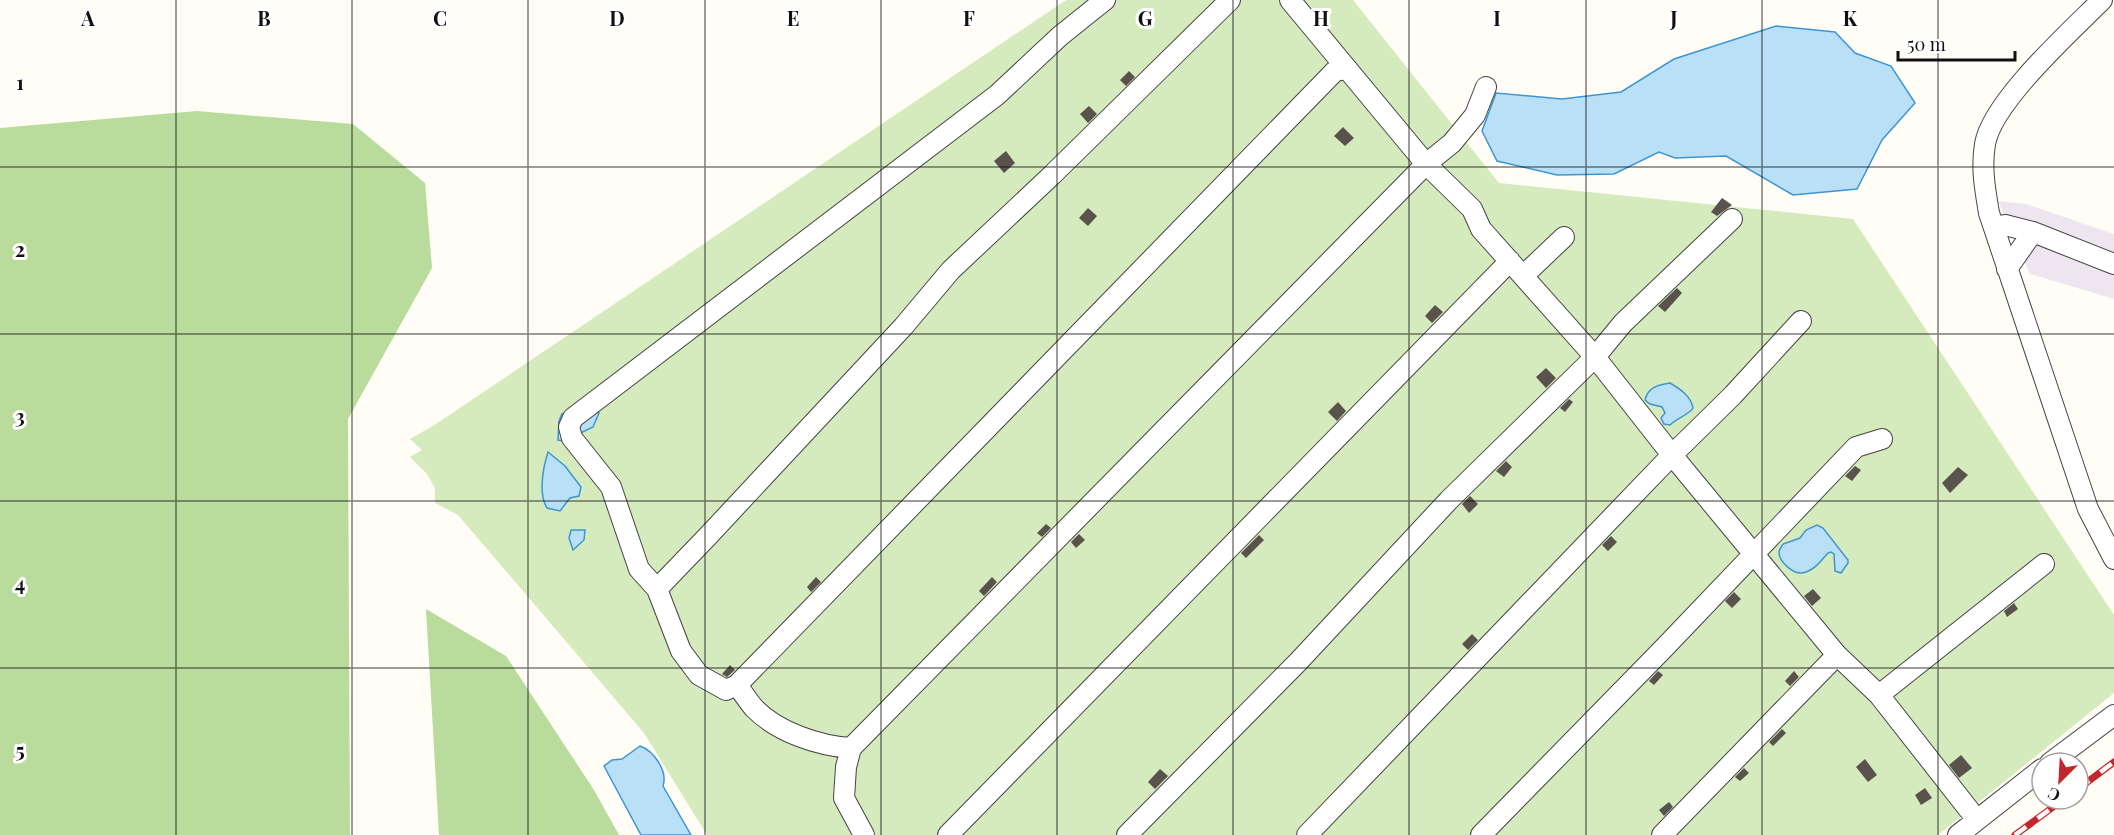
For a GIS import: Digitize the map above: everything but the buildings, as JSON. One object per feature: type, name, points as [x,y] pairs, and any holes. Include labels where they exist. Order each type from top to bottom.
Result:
[{"type":"street","points":[[1105,0],[1060,36],[997,95],[573,418],[569,427],[572,438],[611,487],[639,570],[657,589],[681,651],[699,675],[726,690],[737,685],[1335,71],[1347,69]]},
{"type":"street","points":[[657,589],[895,336],[951,270],[1230,0]]},
{"type":"street","points":[[1290,0],[1426,164],[1472,209],[1481,229],[1594,357],[1838,655],[1879,695],[1977,820]]},
{"type":"street","points":[[2102,0],[2043,58],[1994,122],[1985,142],[1983,172],[1989,213],[2088,509],[2114,559]]},
{"type":"street","points":[[864,835],[844,798],[846,767],[851,748],[1426,164],[1452,143],[1475,115],[1486,87]]},
{"type":"street","points":[[1127,835],[1298,662],[1449,500],[1594,357],[1623,323],[1732,219]]},
{"type":"street","points":[[1994,227],[2005,225],[2033,232],[2114,264]]},
{"type":"street","points":[[2007,268],[2033,232]]},
{"type":"street","points":[[1523,276],[1564,237]]},
{"type":"street","points":[[948,835],[1510,261]]},
{"type":"street","points":[[1307,835],[1802,321]]},
{"type":"street","points":[[1481,835],[1856,447],[1882,439]]},
{"type":"street","points":[[1879,695],[2044,564]]},
{"type":"street","points":[[1662,835],[1838,655]]},
{"type":"street","points":[[737,685],[754,708],[778,726],[833,747],[851,748]]},
{"type":"street","points":[[2066,751],[2114,715]]},
{"type":"street","points":[[1958,835],[2030,778]]},
{"type":"shaded area","points":[[1998,201],[2026,204],[2114,234],[2114,299],[2030,274]]},
{"type":"green space","points":[[1066,0],[1353,0],[1499,183],[1853,219],[2114,615],[2114,693],[2042,751],[2030,751],[2030,761],[1938,835],[707,835],[644,733],[458,515],[435,503],[435,488],[427,474],[410,457],[422,450],[410,439],[436,424]]},
{"type":"green space","points":[[197,111],[353,124],[425,183],[432,268],[348,419],[350,835],[0,835],[0,128]]},
{"type":"green space","points":[[426,609],[506,656],[594,790],[619,835],[439,835]]},
{"type":"water","points":[[1776,26],[1835,32],[1855,53],[1891,66],[1915,103],[1882,140],[1857,189],[1793,195],[1726,156],[1675,158],[1659,152],[1614,174],[1557,175],[1497,161],[1482,131],[1496,93],[1562,99],[1621,92],[1674,59]]},
{"type":"water","points":[[1670,383],[1687,396],[1693,408],[1670,425],[1664,424],[1661,418],[1665,413],[1662,407],[1645,400],[1651,389]]},
{"type":"water","points":[[589,408],[598,410],[599,413],[593,427],[564,441],[558,440],[559,421],[562,414]]},
{"type":"water","points":[[548,452],[565,466],[581,487],[579,496],[570,498],[560,511],[547,508],[544,502],[543,473]]},
{"type":"water","points":[[1817,525],[1823,528],[1848,560],[1841,573],[1835,571],[1834,554],[1831,552],[1814,568],[1802,573],[1791,569],[1781,560],[1779,552],[1783,544],[1800,538],[1806,530]]},
{"type":"water","points":[[571,530],[585,530],[584,540],[573,550],[569,538]]},
{"type":"water","points":[[640,746],[650,752],[659,762],[664,780],[663,786],[691,835],[641,835],[604,766],[612,760],[622,759]]},
{"type":"railway","points":[[2090,780],[2114,762]]},
{"type":"railway","points":[[2015,835],[2048,811]]}]
